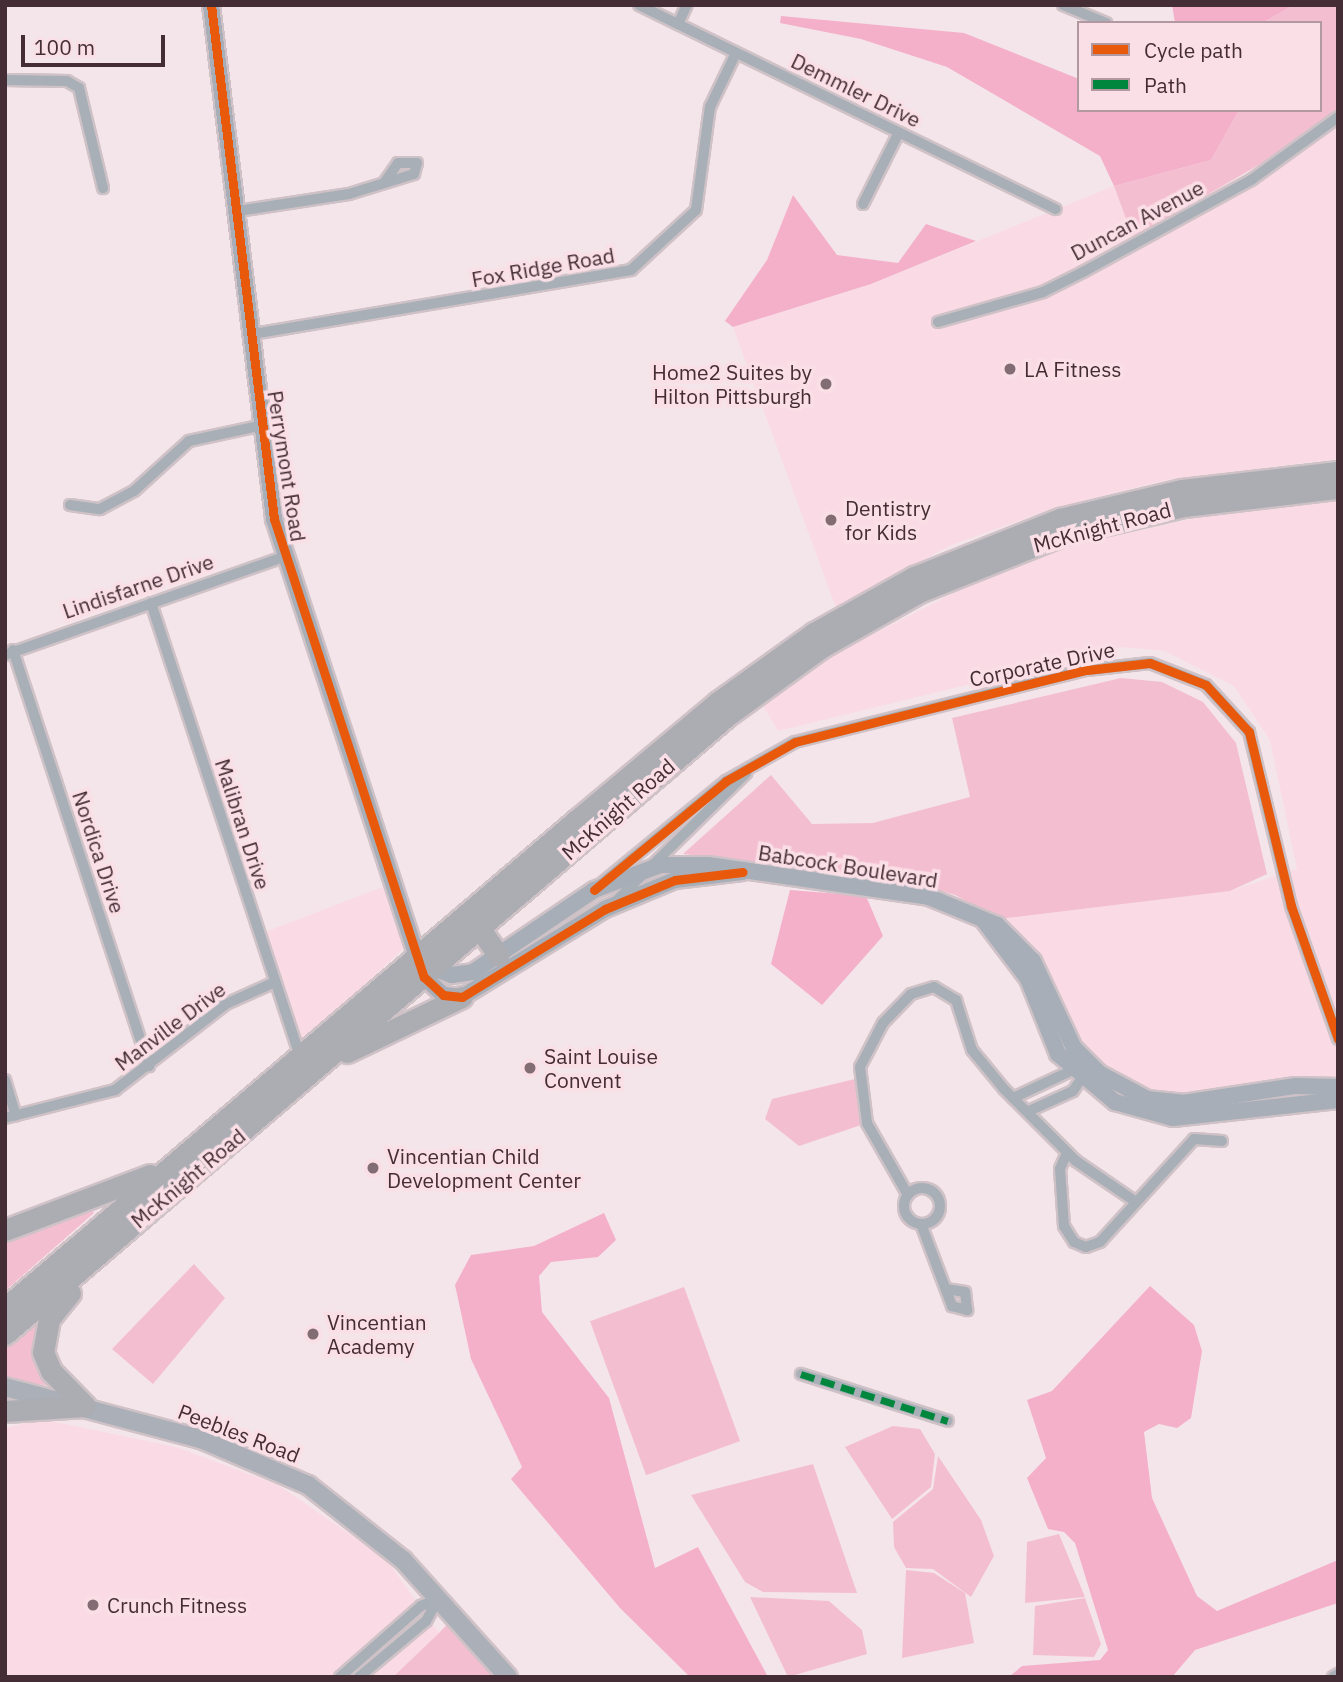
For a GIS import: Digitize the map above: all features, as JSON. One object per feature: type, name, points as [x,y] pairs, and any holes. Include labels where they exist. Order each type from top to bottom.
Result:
[{"type":"highway","name":"McKnight Road","points":[[5,1308],[179,1160],[308,1062],[424,968],[742,683],[881,594],[970,551],[1090,510],[1202,486],[1338,472]]},
{"type":"highway","name":"McKnight Road","points":[[424,968],[480,929],[752,696],[897,603],[996,558],[1104,523],[1215,501],[1338,488]]},
{"type":"highway","points":[[480,929],[498,955]]},
{"type":"highway","points":[[308,1062],[462,997]]},
{"type":"highway","name":"McKnight Road","points":[[5,1334],[161,1200],[308,1062]]},
{"type":"highway","points":[[5,1230],[179,1160]]},
{"type":"highway","points":[[85,1406],[48,1365],[46,1325],[63,1300],[161,1200]]},
{"type":"highway","points":[[5,1412],[85,1406]]},
{"type":"main road","name":"Peebles Road","points":[[5,1387],[85,1406],[201,1439],[292,1477],[365,1526],[438,1599],[508,1677]]},
{"type":"street","name":"Perrymont Road","points":[[211,5],[253,334],[259,426],[284,557],[424,968]]},
{"type":"street","name":"Demmler Drive","points":[[639,5],[1056,209]]},
{"type":"street","points":[[678,24],[687,5]]},
{"type":"street","points":[[1063,5],[1101,21]]},
{"type":"street","name":"Fox Ridge Road","points":[[253,334],[631,270],[696,210],[710,107],[736,53]]},
{"type":"street","points":[[5,80],[67,81],[79,88],[103,188]]},
{"type":"street","name":"Duncan Avenue","points":[[938,322],[1073,277],[1251,180],[1338,117]]},
{"type":"street","points":[[863,204],[899,132]]},
{"type":"street","points":[[238,211],[384,183]]},
{"type":"street","points":[[70,505],[100,509],[134,491],[189,441],[259,426]]},
{"type":"street","name":"Lindisfarne Drive","points":[[9,652],[284,557]]},
{"type":"street","name":"Malibran Drive","points":[[150,603],[275,982],[308,1062]]},
{"type":"street","name":"Nordica Drive","points":[[9,652],[149,1066]]},
{"type":"street","name":"Corporate Drive","points":[[594,890],[749,768],[820,734],[1097,668],[1141,662],[1188,676],[1231,706],[1254,743],[1291,906],[1338,1039]]},
{"type":"street","name":"Corporate Drive","points":[[605,909],[652,867],[749,768]]},
{"type":"street","name":"Babcock Boulevard","points":[[424,968],[467,974],[594,890],[652,867],[685,863],[929,897],[984,921],[1027,952],[1062,1030],[1088,1063],[1124,1089],[1169,1103],[1330,1086]]},
{"type":"street","name":"Babcock Boulevard","points":[[462,997],[605,909],[675,880],[743,872]]},
{"type":"street","name":"Babcock Boulevard","points":[[984,921],[1022,967],[1053,1046],[1077,1076],[1129,1109],[1173,1118],[1338,1100]]},
{"type":"street","points":[[424,968],[443,995],[462,997]]},
{"type":"street","name":"Manville Drive","points":[[11,1117],[95,1099],[149,1066],[226,1004],[275,982]]},
{"type":"street","points":[[946,1289],[921,1224],[905,1212],[908,1195],[871,1131],[859,1073],[871,1038],[911,994],[934,987],[952,996],[972,1050],[1013,1098],[1029,1111],[1067,1153],[1136,1202]]},
{"type":"street","points":[[1029,1111],[1077,1076],[1088,1063]]},
{"type":"street","points":[[1330,1086],[1338,1073]]},
{"type":"street","points":[[1013,1098],[1077,1076]]},
{"type":"street","points":[[5,1080],[11,1117]]},
{"type":"street","points":[[1067,1153],[1060,1174],[1065,1226],[1074,1242],[1100,1242],[1194,1139],[1222,1141]]},
{"type":"street","points":[[908,1195],[923,1188],[937,1198],[938,1214],[921,1224]]},
{"type":"street","points":[[801,1374],[948,1421]]},
{"type":"street","points":[[340,1677],[421,1606],[438,1599]]},
{"type":"street","points":[[359,1677],[429,1617],[438,1599]]},
{"type":"street","points":[[1333,1677],[1338,1674]]},
{"type":"shaded area","points":[[1172,5],[1294,5],[1266,21],[1175,21]]},
{"type":"shaded area","points":[[1294,5],[1338,5],[1338,109],[1262,163],[1133,238],[1114,186],[1211,160],[1238,112],[1322,112],[1322,21],[1266,21]]},
{"type":"shaded area","points":[[781,16],[964,33],[1077,78],[1077,112],[1238,112],[1211,160],[1114,186],[1100,156],[947,67],[861,39],[780,23]]},
{"type":"shaded area","points":[[1338,117],[1338,459],[1166,480],[1054,508],[949,546],[836,608],[733,327],[871,284],[1114,186],[1135,243],[1220,197]]},
{"type":"shaded area","points":[[793,195],[837,255],[898,263],[926,224],[976,241],[871,284],[733,327],[725,321],[767,260]]},
{"type":"shaded area","points":[[1338,501],[1338,1080],[1325,1076],[1164,1097],[1116,1078],[1070,1034],[1047,971],[999,919],[1230,891],[1297,869],[1270,740],[1234,686],[1165,651],[1122,647],[778,731],[763,706],[840,651],[995,572],[1081,542],[1216,514]]},
{"type":"shaded area","points":[[1121,678],[1162,682],[1203,702],[1236,743],[1267,874],[1230,891],[999,919],[955,895],[912,882],[683,854],[771,775],[812,824],[873,823],[970,797],[952,718]]},
{"type":"shaded area","points":[[388,885],[407,945],[308,1038],[300,1037],[265,932]]},
{"type":"shaded area","points":[[790,890],[866,896],[883,936],[822,1005],[771,964]]},
{"type":"shaded area","points":[[859,1078],[867,1123],[799,1146],[765,1119],[772,1099]]},
{"type":"shaded area","points":[[88,1205],[94,1213],[5,1291],[5,1239]]},
{"type":"shaded area","points":[[604,1213],[616,1240],[598,1257],[551,1262],[539,1276],[542,1312],[609,1398],[655,1568],[698,1547],[768,1677],[690,1677],[620,1608],[511,1479],[522,1467],[471,1359],[455,1285],[471,1255],[534,1246]]},
{"type":"shaded area","points":[[194,1264],[225,1298],[153,1384],[112,1349]]},
{"type":"shaded area","points":[[1150,1286],[1194,1325],[1202,1351],[1191,1418],[1177,1428],[1159,1424],[1144,1432],[1152,1498],[1197,1596],[1217,1611],[1338,1560],[1338,1603],[1195,1650],[1172,1677],[1009,1677],[1022,1666],[1100,1660],[1108,1650],[1075,1543],[1064,1532],[1048,1529],[1027,1478],[1046,1458],[1027,1400],[1052,1391]]},
{"type":"shaded area","points":[[684,1287],[740,1441],[646,1475],[590,1321]]},
{"type":"shaded area","points":[[35,1323],[39,1325],[54,1387],[5,1378],[5,1349]]},
{"type":"shaded area","points":[[41,1419],[176,1447],[278,1485],[386,1559],[439,1633],[393,1677],[5,1677],[5,1428]]},
{"type":"shaded area","points":[[893,1426],[920,1429],[935,1454],[931,1487],[892,1519],[845,1447]]},
{"type":"shaded area","points":[[938,1456],[981,1520],[994,1556],[971,1597],[933,1569],[906,1568],[894,1547],[893,1522],[933,1489]]},
{"type":"shaded area","points":[[813,1464],[857,1593],[763,1592],[745,1582],[691,1495]]},
{"type":"shaded area","points":[[1059,1534],[1085,1597],[1025,1603],[1027,1542]]},
{"type":"shaded area","points":[[906,1570],[934,1573],[965,1593],[974,1643],[902,1658]]},
{"type":"shaded area","points":[[750,1597],[829,1601],[862,1630],[867,1654],[788,1677]]},
{"type":"shaded area","points":[[1085,1598],[1101,1644],[1094,1657],[1033,1655],[1035,1606]]},
{"type":"shaded area","points":[[455,1616],[508,1677],[393,1677],[439,1633]]},
{"type":"marked path","points":[[801,1374],[948,1421]]},
{"type":"cycle path","points":[[211,5],[274,519],[424,977],[443,995],[462,997],[605,909],[675,880],[743,872]]},
{"type":"cycle path","points":[[594,890],[726,781],[795,742],[1087,670],[1150,663],[1206,685],[1249,732],[1291,906],[1338,1039]]},
{"type":"place","name":"LA Fitness","points":[[1010,369]]},
{"type":"place","name":"Home2 Suites by Hilton Pittsburgh","points":[[826,384]]},
{"type":"place","name":"Dentistry for Kids","points":[[831,520]]},
{"type":"place","name":"Saint Louise Convent","points":[[530,1068]]},
{"type":"place","name":"Vincentian Child Development Center","points":[[373,1168]]},
{"type":"place","name":"Vincentian Academy","points":[[313,1334]]},
{"type":"place","name":"Crunch Fitness","points":[[93,1605]]}]
